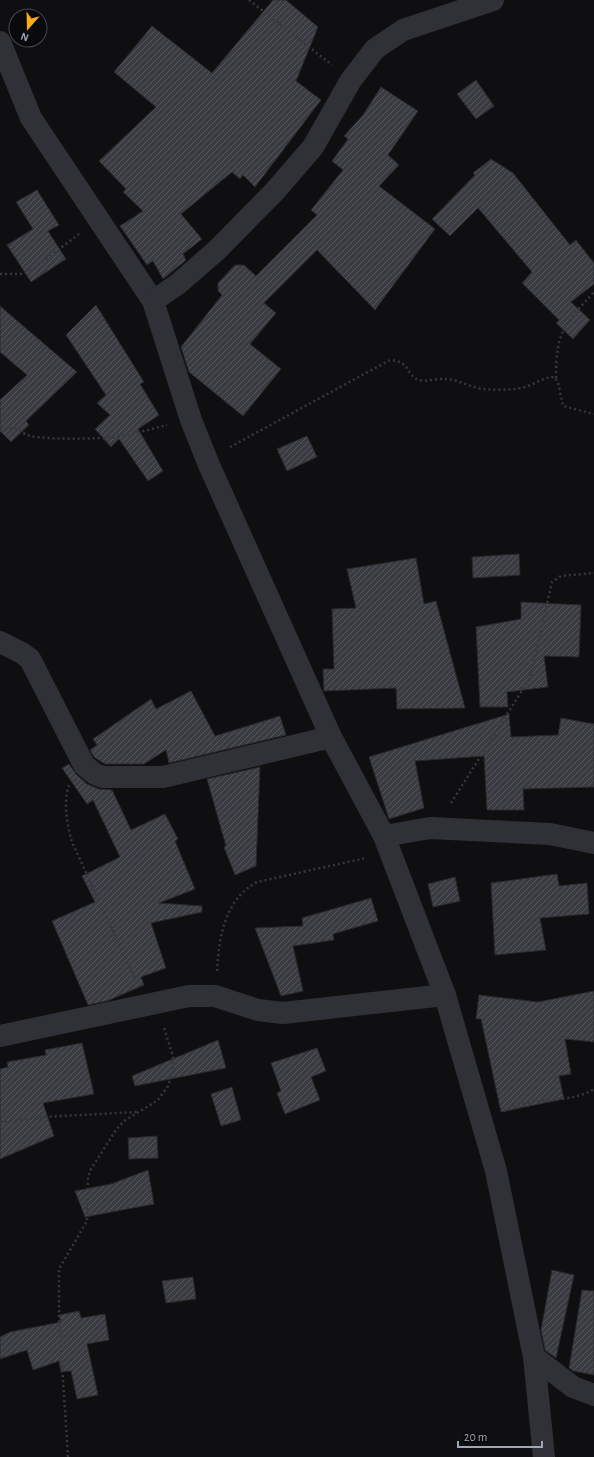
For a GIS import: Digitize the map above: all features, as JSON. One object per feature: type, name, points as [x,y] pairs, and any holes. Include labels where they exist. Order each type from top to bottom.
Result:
[{"type":"street","points":[[153,301],[178,284],[217,250],[274,191],[313,147],[351,80],[375,49],[403,30],[493,0]]},
{"type":"street","points":[[0,42],[31,118],[153,301],[191,420],[208,462],[331,737],[387,844],[445,995],[496,1171],[534,1357],[544,1457]]},
{"type":"street","points":[[0,642],[22,653],[30,659],[78,754],[88,769],[103,777],[163,777],[331,737]]},
{"type":"street","points":[[387,844],[430,828],[550,834],[594,843]]},
{"type":"street","points":[[0,1036],[189,996],[215,996],[258,1010],[283,1013],[445,995]]},
{"type":"street","points":[[534,1357],[573,1386],[594,1395]]},
{"type":"path","points":[[249,0],[351,80]]},
{"type":"path","points":[[0,274],[21,274],[32,269],[98,219]]},
{"type":"path","points":[[594,292],[569,319],[558,341],[556,352],[556,378],[563,406],[594,414]]},
{"type":"path","points":[[208,462],[390,360],[405,364],[414,378],[420,380],[436,378],[448,379],[480,388],[512,390],[529,386],[548,377],[556,378]]},
{"type":"path","points":[[0,430],[13,427],[19,428],[24,434],[36,437],[102,438],[191,420]]},
{"type":"path","points":[[430,828],[454,800],[530,678],[552,582],[561,576],[594,573]]},
{"type":"path","points":[[68,1457],[59,1318],[59,1269],[87,1221],[88,1176],[91,1169],[116,1130],[124,1122],[158,1100],[168,1086],[173,1071],[173,1056],[152,1004],[72,842],[67,824],[67,791],[78,754]]},
{"type":"path","points":[[215,996],[220,935],[240,893],[247,887],[257,882],[387,844]]},
{"type":"path","points":[[483,1123],[523,1103],[576,1097],[594,1089]]},
{"type":"path","points":[[0,1122],[43,1117],[139,1112]]},
{"type":"building","points":[[273,0],[286,0],[318,27],[296,81],[321,100],[255,187],[243,175],[240,179],[232,172],[181,214],[202,239],[183,254],[186,260],[163,279],[153,261],[147,265],[120,226],[143,211],[123,192],[126,189],[99,161],[156,107],[114,72],[152,26],[212,73]]},
{"type":"building","points":[[476,80],[494,106],[476,119],[457,94]]},
{"type":"building","points":[[381,87],[418,111],[388,155],[399,165],[379,186],[435,229],[375,310],[317,250],[264,303],[276,313],[250,344],[281,369],[243,416],[189,372],[181,347],[222,295],[218,291],[218,283],[235,265],[244,265],[256,276],[317,215],[311,210],[343,170],[332,161],[348,139],[344,136],[363,115]]},
{"type":"building","points":[[491,159],[513,173],[570,245],[576,240],[594,263],[594,284],[571,302],[590,320],[573,339],[556,323],[559,320],[522,283],[532,272],[478,208],[450,236],[432,219],[475,175],[473,173]]},
{"type":"building","points":[[37,190],[59,225],[48,231],[66,259],[31,282],[7,245],[33,229],[16,202]]},
{"type":"building","points":[[96,305],[144,382],[140,384],[159,415],[138,429],[163,471],[148,481],[119,439],[111,447],[95,429],[110,415],[97,403],[106,395],[66,335]]},
{"type":"building","points":[[0,306],[77,372],[26,421],[29,425],[11,442],[0,431],[0,400],[27,375],[0,352]]},
{"type":"building","points":[[307,436],[317,457],[287,471],[277,449]]},
{"type":"building","points":[[519,554],[520,575],[473,578],[472,557]]},
{"type":"building","points":[[416,558],[424,604],[436,601],[465,708],[397,709],[396,688],[324,691],[323,669],[334,669],[332,609],[356,608],[347,569]]},
{"type":"building","points":[[521,602],[581,605],[579,657],[544,656],[548,687],[507,692],[508,707],[480,707],[476,627],[521,619]]},
{"type":"building","points":[[191,691],[215,736],[280,716],[286,735],[169,763],[166,750],[144,764],[105,764],[94,757],[90,750],[97,745],[93,739],[151,699],[156,709]]},
{"type":"building","points":[[509,714],[511,737],[558,735],[561,718],[594,724],[594,787],[523,789],[524,810],[487,810],[484,756],[415,761],[424,808],[389,819],[369,757]]},
{"type":"building","points":[[69,764],[76,774],[87,784],[99,789],[112,790],[131,830],[165,814],[178,839],[175,841],[195,889],[159,903],[202,906],[202,912],[151,923],[166,968],[141,977],[144,985],[107,1001],[88,1005],[52,921],[95,902],[82,876],[120,857],[93,800],[87,804],[62,768]]},
{"type":"building","points":[[260,767],[256,866],[235,875],[224,847],[226,846],[207,779]]},
{"type":"building","points":[[557,874],[559,886],[587,883],[589,914],[540,918],[546,950],[495,955],[491,883]]},
{"type":"building","points":[[455,877],[460,901],[433,907],[428,884]]},
{"type":"building","points":[[371,898],[378,921],[333,934],[334,940],[293,946],[303,991],[281,996],[255,928],[303,926],[302,918]]},
{"type":"building","points":[[594,991],[594,1042],[565,1039],[571,1074],[559,1076],[564,1099],[501,1112],[481,1019],[476,1019],[479,995],[538,1002]]},
{"type":"building","points":[[218,1040],[226,1068],[135,1086],[132,1076]]},
{"type":"building","points":[[82,1043],[94,1094],[43,1103],[54,1136],[0,1159],[0,1069],[8,1067],[7,1062],[46,1055],[45,1050]]},
{"type":"building","points":[[317,1048],[326,1071],[311,1077],[320,1100],[285,1114],[277,1093],[281,1091],[271,1063]]},
{"type":"building","points":[[232,1087],[241,1120],[221,1126],[211,1094]]},
{"type":"building","points":[[157,1136],[158,1158],[129,1159],[128,1138]]},
{"type":"building","points":[[148,1170],[154,1204],[85,1217],[75,1191],[111,1184]]},
{"type":"building","points":[[552,1270],[574,1275],[556,1358],[545,1350],[541,1330]]},
{"type":"building","points":[[193,1277],[196,1299],[166,1303],[162,1281]]},
{"type":"building","points":[[582,1290],[594,1291],[594,1375],[573,1371],[569,1368]]},
{"type":"building","points":[[79,1311],[81,1318],[105,1314],[109,1340],[87,1344],[98,1395],[77,1399],[71,1371],[61,1372],[59,1361],[33,1370],[27,1350],[0,1359],[0,1337],[10,1332],[61,1322],[59,1315]]}]
